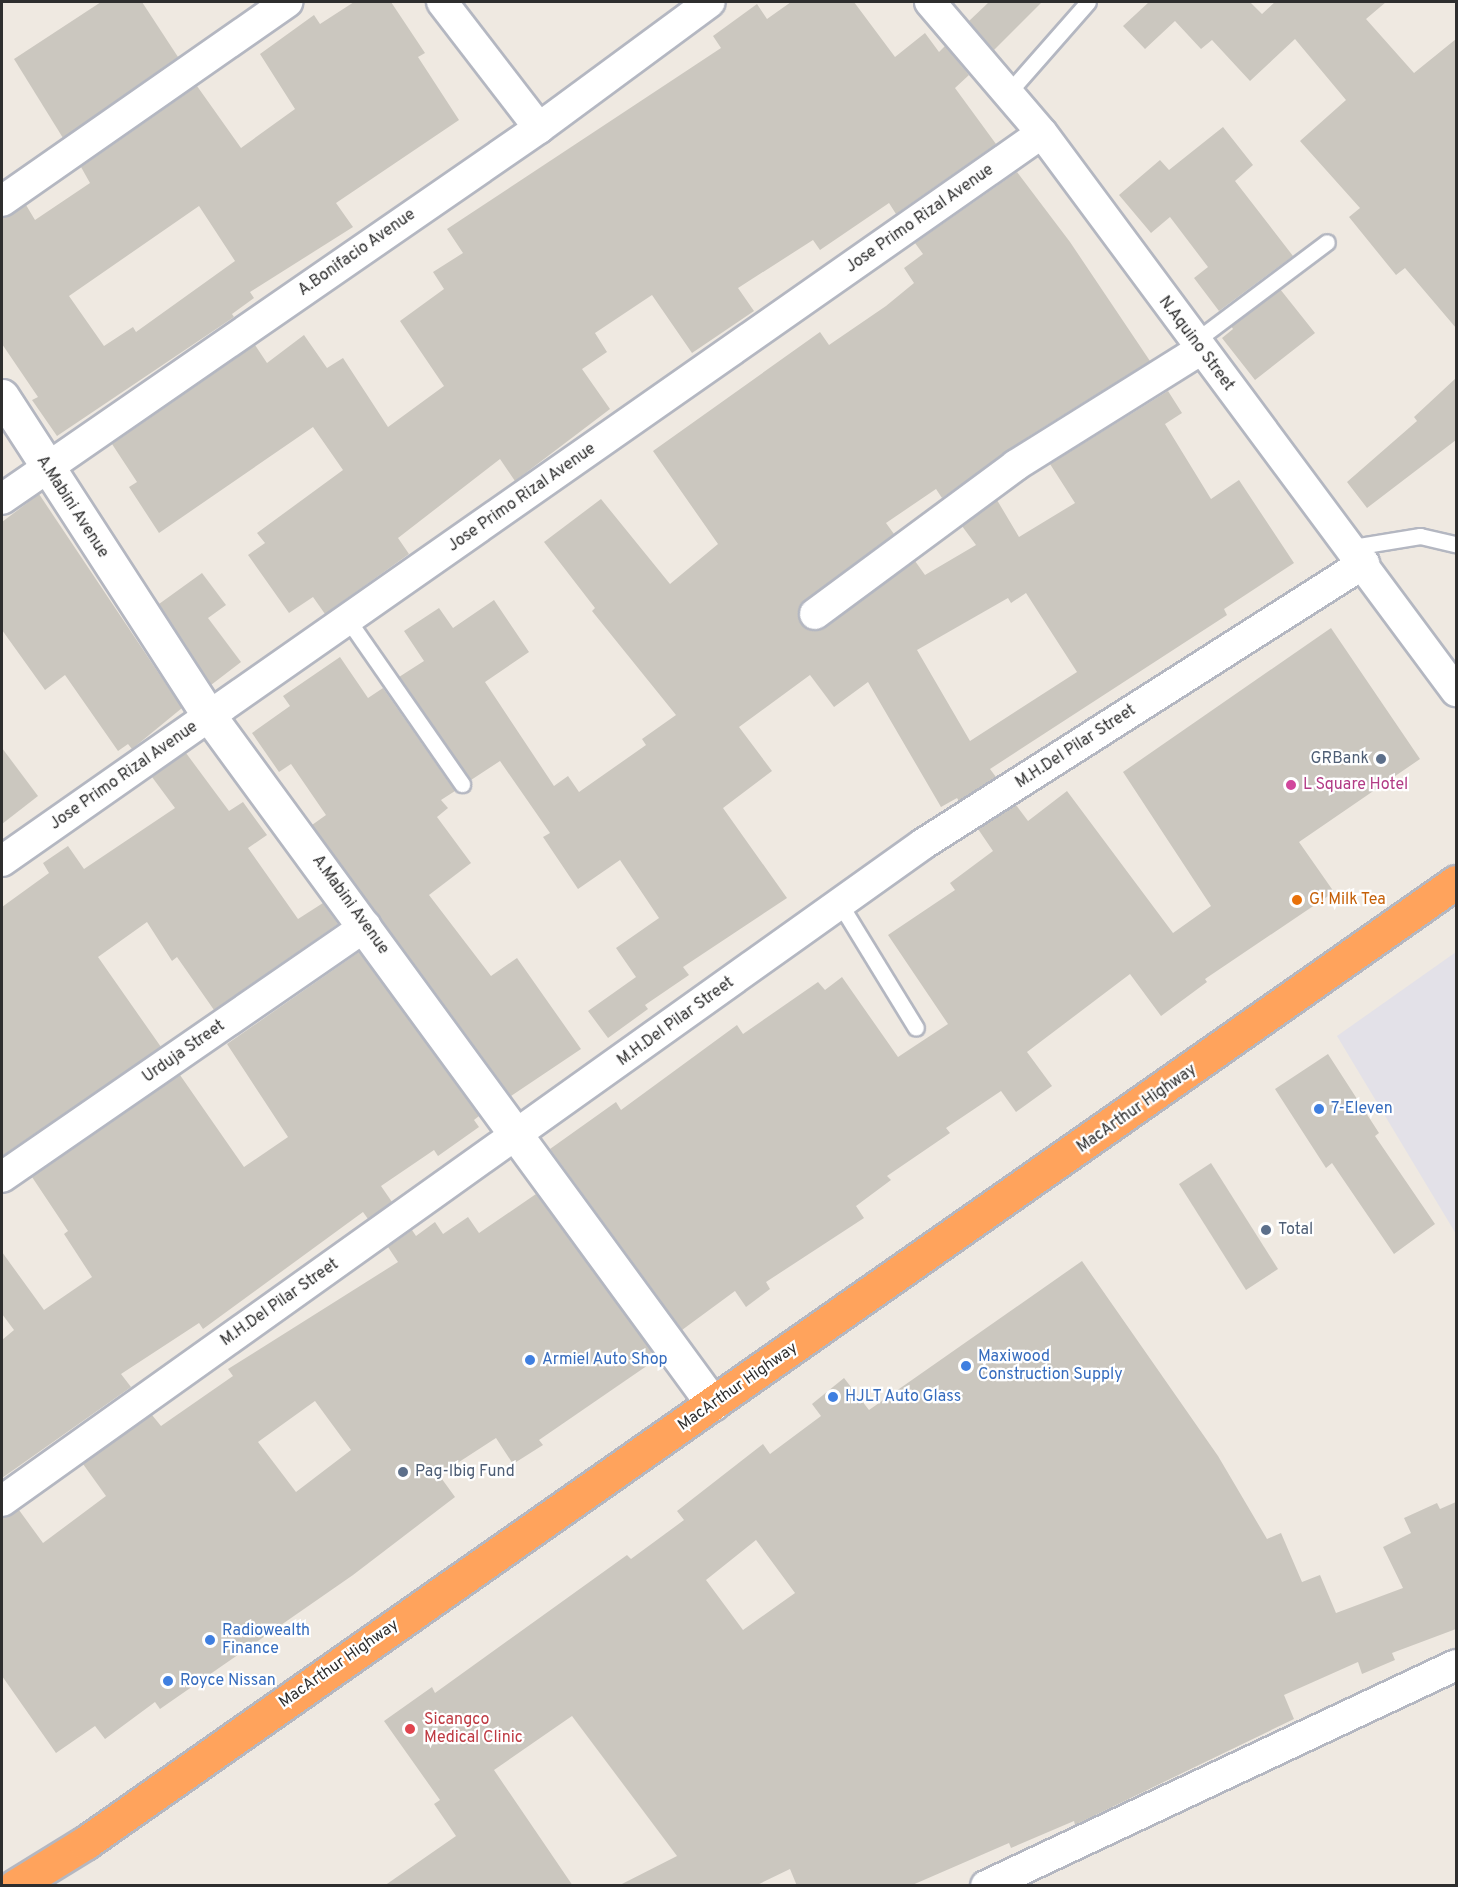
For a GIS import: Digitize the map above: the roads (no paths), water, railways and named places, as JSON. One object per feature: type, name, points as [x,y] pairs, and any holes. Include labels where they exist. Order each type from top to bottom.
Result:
[{"type":"highway","name":"MacArthur Highway","points":[[15,1886],[85,1843],[1456,882]]},
{"type":"street","points":[[2,201],[287,2]]},
{"type":"street","points":[[442,2],[539,128]]},
{"type":"street","name":"A.Bonifacio Avenue","points":[[2,499],[539,128],[710,2]]},
{"type":"street","name":"N.Aquino Street","points":[[930,2],[1042,133],[1197,346],[1358,555],[1456,691]]},
{"type":"street","name":"Jose Primo Rizal Avenue","points":[[2,861],[1042,133]]},
{"type":"street","points":[[815,614],[1016,465],[1197,346]]},
{"type":"street","name":"A.Mabini Avenue","points":[[2,396],[46,468],[210,717],[366,926],[713,1404]]},
{"type":"street","name":"M.H.Del Pilar Street","points":[[2,1501],[933,838],[1358,555]]},
{"type":"street","name":"Urduja Street","points":[[2,1177],[366,926]]},
{"type":"street","points":[[986,1886],[1456,1665]]},
{"type":"lane","points":[[1008,93],[1088,2]]},
{"type":"lane","points":[[1197,346],[1327,242]]},
{"type":"lane","points":[[1358,555],[1420,536],[1456,544]]},
{"type":"lane","points":[[348,620],[462,784]]},
{"type":"lane","points":[[840,904],[916,1028]]},
{"type":"place","name":"GRBank","points":[[1381,759]]},
{"type":"place","name":"L Square Hotel","points":[[1291,785]]},
{"type":"place","name":"G! Milk Tea","points":[[1297,900]]},
{"type":"place","name":"7-Eleven","points":[[1319,1109]]},
{"type":"place","name":"Total","points":[[1266,1230]]},
{"type":"place","name":"Armiel Auto Shop","points":[[530,1360]]},
{"type":"place","name":"Maxiwood Construction Supply","points":[[966,1366]]},
{"type":"place","name":"HJLT Auto Glass","points":[[833,1397]]},
{"type":"place","name":"Pag-Ibig Fund","points":[[403,1472]]},
{"type":"place","name":"Radiowealth Finance","points":[[210,1640]]},
{"type":"place","name":"Royce Nissan","points":[[168,1681]]},
{"type":"place","name":"Sicangco Medical Clinic","points":[[410,1729]]}]
